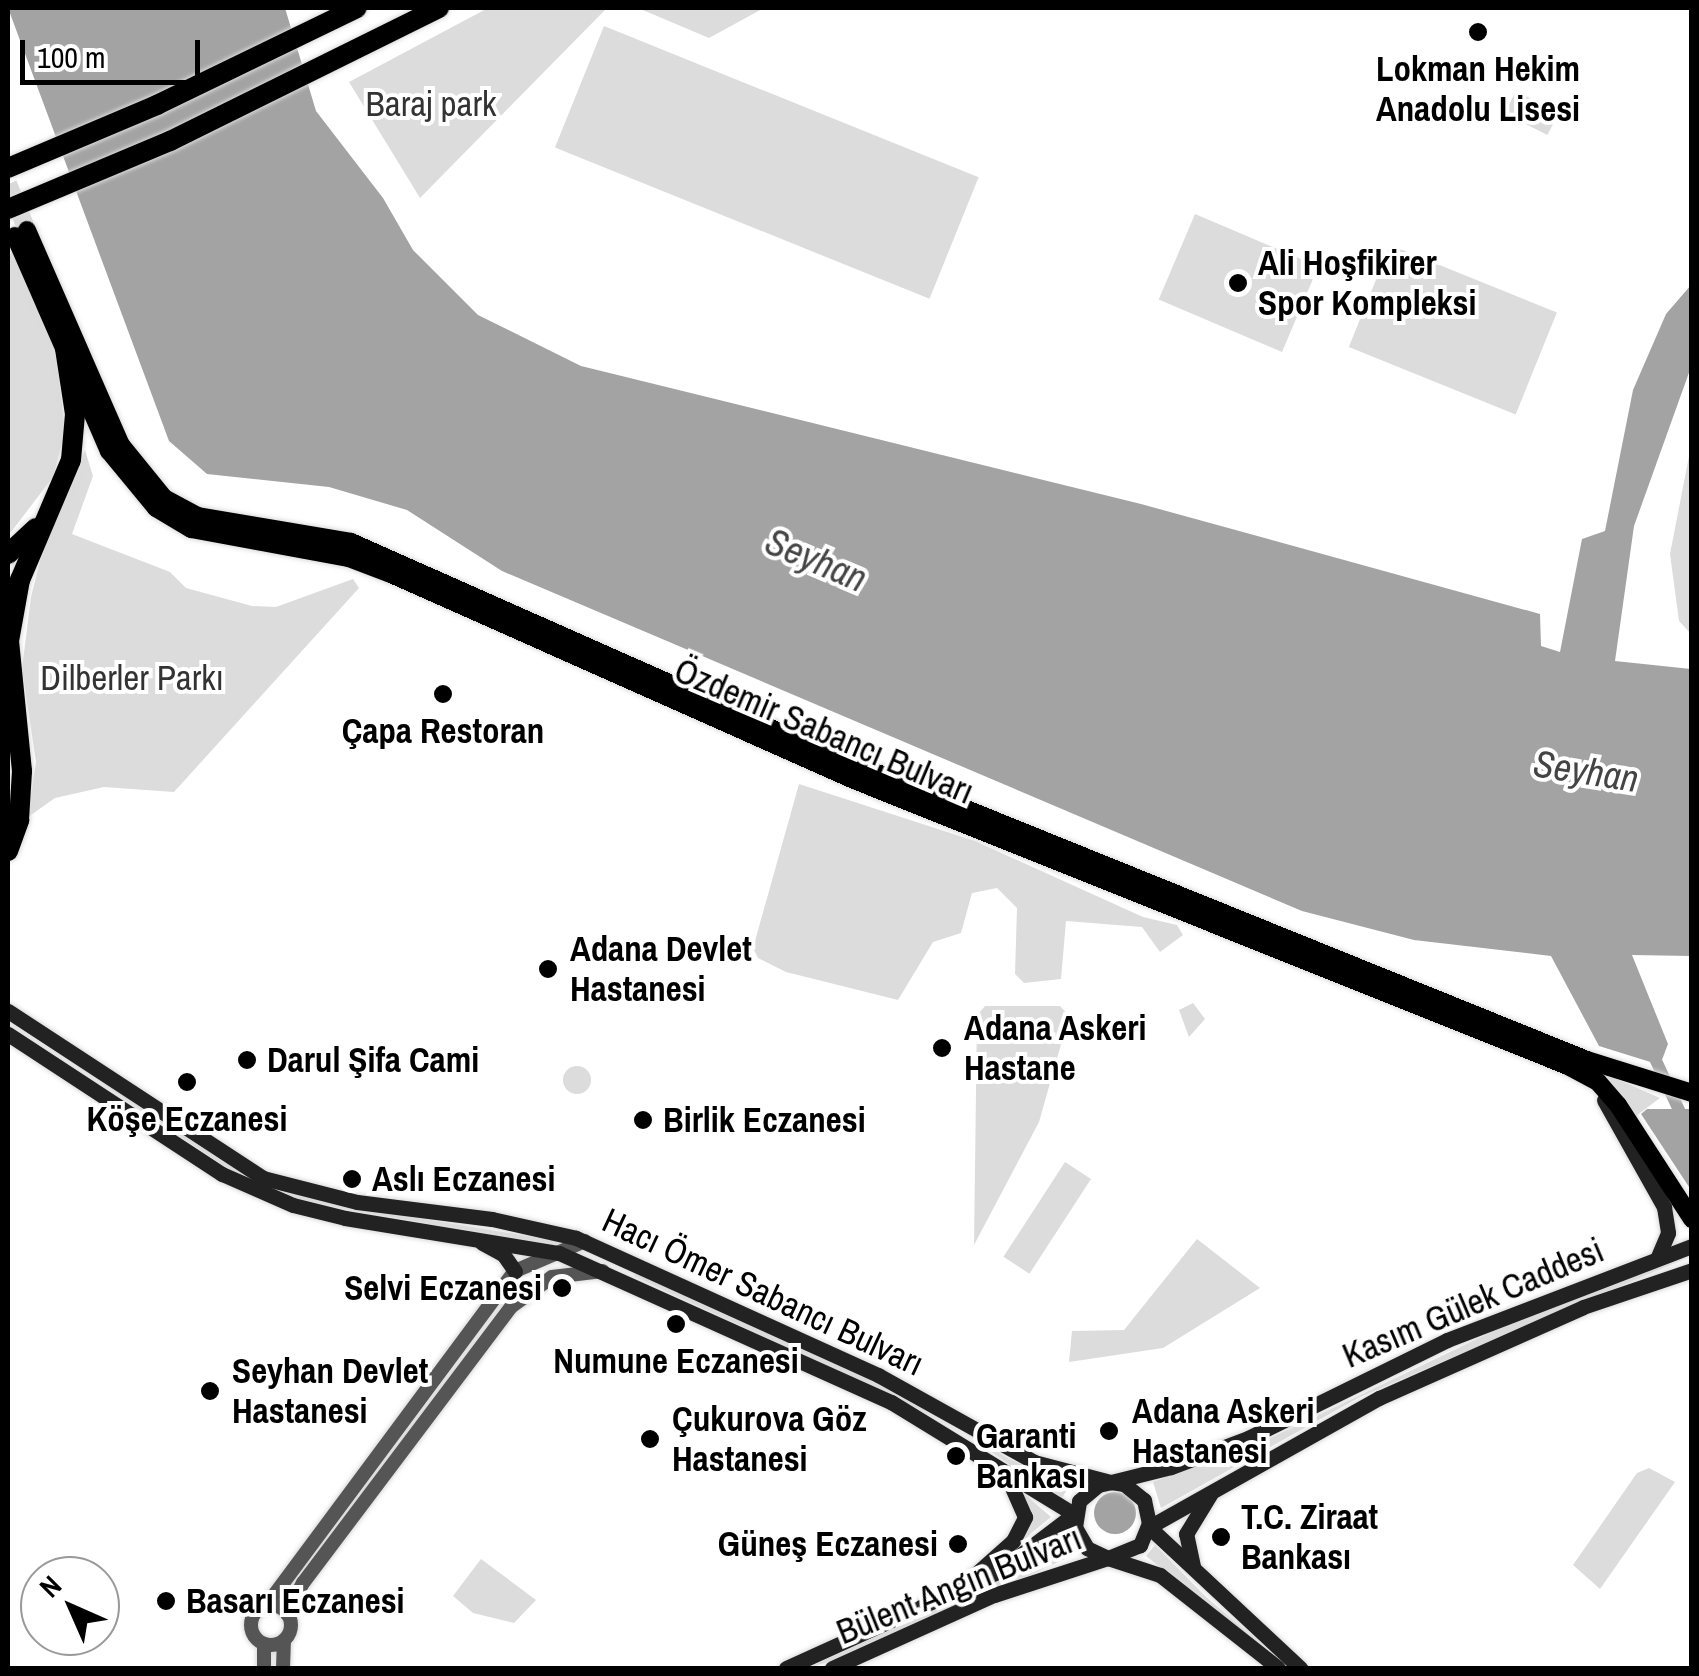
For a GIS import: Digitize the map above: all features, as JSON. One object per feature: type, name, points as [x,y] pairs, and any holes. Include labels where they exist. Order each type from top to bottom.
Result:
[{"type":"highway","points":[[8,168],[157,105],[357,8]]},
{"type":"highway","points":[[8,209],[170,141],[439,8]]},
{"type":"highway","points":[[8,851],[20,820],[22,771],[9,641],[20,580],[71,460],[75,414],[65,349]]},
{"type":"highway","points":[[8,554],[41,524]]},
{"type":"main road","name":"Özdemir Sabancı Bulvarı","points":[[1689,1093],[1580,1064],[854,780],[349,558],[191,529],[130,484],[65,349],[21,233],[122,445],[164,498],[240,527],[351,542],[818,749],[1580,1064],[1618,1105],[1692,1218]]},
{"type":"main road","name":"Hacı Ömer Sabancı Bulvarı","points":[[8,1010],[263,1178],[356,1202],[515,1222],[585,1241],[634,1260],[878,1375],[1034,1462],[1111,1482]]},
{"type":"main road","name":"Hacı Ömer Sabancı Bulvarı","points":[[8,1034],[222,1174],[293,1205],[559,1253],[892,1402],[1074,1514]]},
{"type":"main road","points":[[1580,1064],[1608,1105],[1664,1207],[1668,1232],[1658,1258]]},
{"type":"main road","points":[[473,1240],[503,1254],[515,1271]]},
{"type":"main road","name":"Kasım Gülek Caddesi","points":[[1111,1482],[1248,1438],[1448,1340],[1692,1246]]},
{"type":"main road","points":[[623,1280],[634,1260]]},
{"type":"main road","name":"Kasım Gülek Caddesi","points":[[1148,1527],[1220,1482],[1483,1350],[1692,1270]]},
{"type":"main road","points":[[952,1595],[1014,1541],[1025,1517],[1000,1467]]},
{"type":"main road","points":[[1278,1668],[1160,1575],[1108,1558],[1079,1539],[1074,1514],[1087,1491],[1111,1482],[1144,1500],[1148,1527],[1300,1668]]},
{"type":"main road","points":[[1196,1574],[1186,1534],[1220,1482]]},
{"type":"main road","name":"Bülent Angın Bulvarı","points":[[786,1668],[952,1595],[1011,1564],[1074,1514]]},
{"type":"main road","points":[[1108,1558],[1131,1552],[1148,1527]]},
{"type":"main road","name":"Bülent Angın Bulvarı","points":[[832,1668],[994,1595],[1108,1558]]},
{"type":"street","points":[[264,1668],[264,1644],[251,1622],[515,1271],[585,1241]]},
{"type":"street","points":[[282,1668],[287,1614],[303,1582],[519,1298],[552,1277],[603,1271]]},
{"type":"street","points":[[266,1606],[287,1614]]},
{"type":"street","points":[[264,1644],[284,1640]]},
{"type":"green space","name":"Baraj park","points":[[488,8],[607,8],[420,198],[349,82]]},
{"type":"green space","points":[[638,8],[764,8],[709,38]]},
{"type":"green space","points":[[604,26],[979,177],[930,299],[555,147]]},
{"type":"green space","points":[[1516,91],[1559,113],[1547,135],[1505,113]]},
{"type":"green space","name":"Ali Hoşfikirer Spor Kompleksi","points":[[1195,214],[1318,266],[1282,352],[1159,300]]},
{"type":"green space","points":[[1390,245],[1557,312],[1516,414],[1349,347]]},
{"type":"green space","points":[[16,251],[56,350],[65,432],[53,477],[8,536],[8,255]]},
{"type":"green space","points":[[1691,446],[1691,634],[1679,621],[1670,554]]},
{"type":"green space","name":"Dilberler Parkı","points":[[85,450],[93,476],[72,534],[170,572],[186,588],[252,606],[276,607],[353,579],[359,588],[174,792],[104,787],[55,798],[28,817],[36,762],[22,669],[31,597],[48,530]]},
{"type":"green space","points":[[799,784],[975,841],[1143,917],[1177,925],[1183,935],[1160,952],[1142,927],[1066,921],[1061,979],[1024,983],[1015,974],[1017,908],[997,888],[972,893],[961,933],[933,942],[898,1000],[786,972],[758,958],[753,948]]},
{"type":"green space","points":[[1193,1003],[1205,1019],[1189,1037],[1179,1010]]},
{"type":"green space","points":[[985,1006],[1060,1006],[1069,1016],[1039,1122],[974,1245],[977,1015]]},
{"type":"green space","points":[[8,1019],[265,1186],[338,1205],[564,1242],[556,1248],[290,1198],[245,1180]]},
{"type":"green space","points":[[577,1066],[587,1070],[591,1080],[587,1090],[577,1094],[567,1090],[563,1080],[567,1070]]},
{"type":"green space","points":[[1601,1072],[1660,1098],[1636,1116]]},
{"type":"green space","points":[[1065,1162],[1091,1179],[1029,1274],[1003,1257]]},
{"type":"green space","points":[[1197,1239],[1260,1288],[1163,1348],[1069,1362],[1072,1331],[1124,1330]]},
{"type":"green space","points":[[1691,1256],[1360,1397],[1161,1508],[1153,1482],[1262,1442],[1523,1317]]},
{"type":"green space","points":[[638,1269],[882,1385],[933,1416],[634,1276]]},
{"type":"green space","points":[[459,1363],[287,1604],[278,1603]]},
{"type":"green space","points":[[957,1427],[1009,1459],[1070,1485],[1060,1501]]},
{"type":"green space","points":[[1649,1468],[1675,1482],[1600,1589],[1573,1565],[1637,1473]]},
{"type":"green space","points":[[1021,1491],[1051,1517],[1017,1545]]},
{"type":"green space","points":[[1062,1536],[1072,1556],[847,1656],[808,1668],[1018,1571]]},
{"type":"green space","points":[[1155,1545],[1206,1597],[1289,1668],[1146,1556]]},
{"type":"green space","points":[[481,1559],[536,1600],[514,1623],[473,1613],[453,1596]]},
{"type":"water","name":"Seyhan","points":[[8,8],[285,8],[316,111],[383,198],[413,250],[478,315],[581,366],[1141,504],[1540,614],[1541,646],[1560,652],[1582,539],[1605,531],[1633,390],[1666,314],[1691,285],[1691,367],[1634,526],[1615,661],[1691,669],[1691,956],[1632,955],[1668,1044],[1660,1065],[1599,1046],[1551,956],[1414,940],[1302,911],[502,571],[407,510],[329,487],[207,474],[169,441]]},
{"type":"water","points":[[1647,1109],[1691,1109],[1691,1190],[1641,1114]]},
{"type":"water","points":[[1115,1492],[1130,1498],[1136,1513],[1130,1528],[1115,1534],[1100,1528],[1094,1513],[1100,1498]]},
{"type":"waterway","points":[[1651,1050],[1692,1138]]},
{"type":"tunnel","points":[[8,184],[27,230]]},
{"type":"place","name":"Lokman Hekim Anadolu Lisesi","points":[[1478,32]]},
{"type":"place","name":"Ali Hoşfikirer Spor Kompleksi","points":[[1238,283]]},
{"type":"place","name":"Çapa Restoran","points":[[443,694]]},
{"type":"place","name":"Adana Devlet Hastanesi","points":[[548,969]]},
{"type":"place","name":"Adana Askeri Hastane","points":[[942,1048]]},
{"type":"place","name":"Darul Şifa Cami","points":[[247,1060]]},
{"type":"place","name":"Köşe Eczanesi","points":[[187,1082]]},
{"type":"place","name":"Birlik Eczanesi","points":[[643,1120]]},
{"type":"place","name":"Aslı Eczanesi","points":[[352,1179]]},
{"type":"place","name":"Selvi Eczanesi","points":[[562,1288]]},
{"type":"place","name":"Numune Eczanesi","points":[[676,1324]]},
{"type":"place","name":"Seyhan Devlet Hastanesi","points":[[210,1391]]},
{"type":"place","name":"Adana Askeri Hastanesi","points":[[1109,1431]]},
{"type":"place","name":"Çukurova Göz Hastanesi","points":[[650,1439]]},
{"type":"place","name":"Garanti Bankası","points":[[956,1456]]},
{"type":"place","name":"T.C. Ziraat Bankası","points":[[1221,1537]]},
{"type":"place","name":"Güneş Eczanesi","points":[[958,1544]]},
{"type":"place","name":"Basarı Eczanesi","points":[[166,1601]]}]
